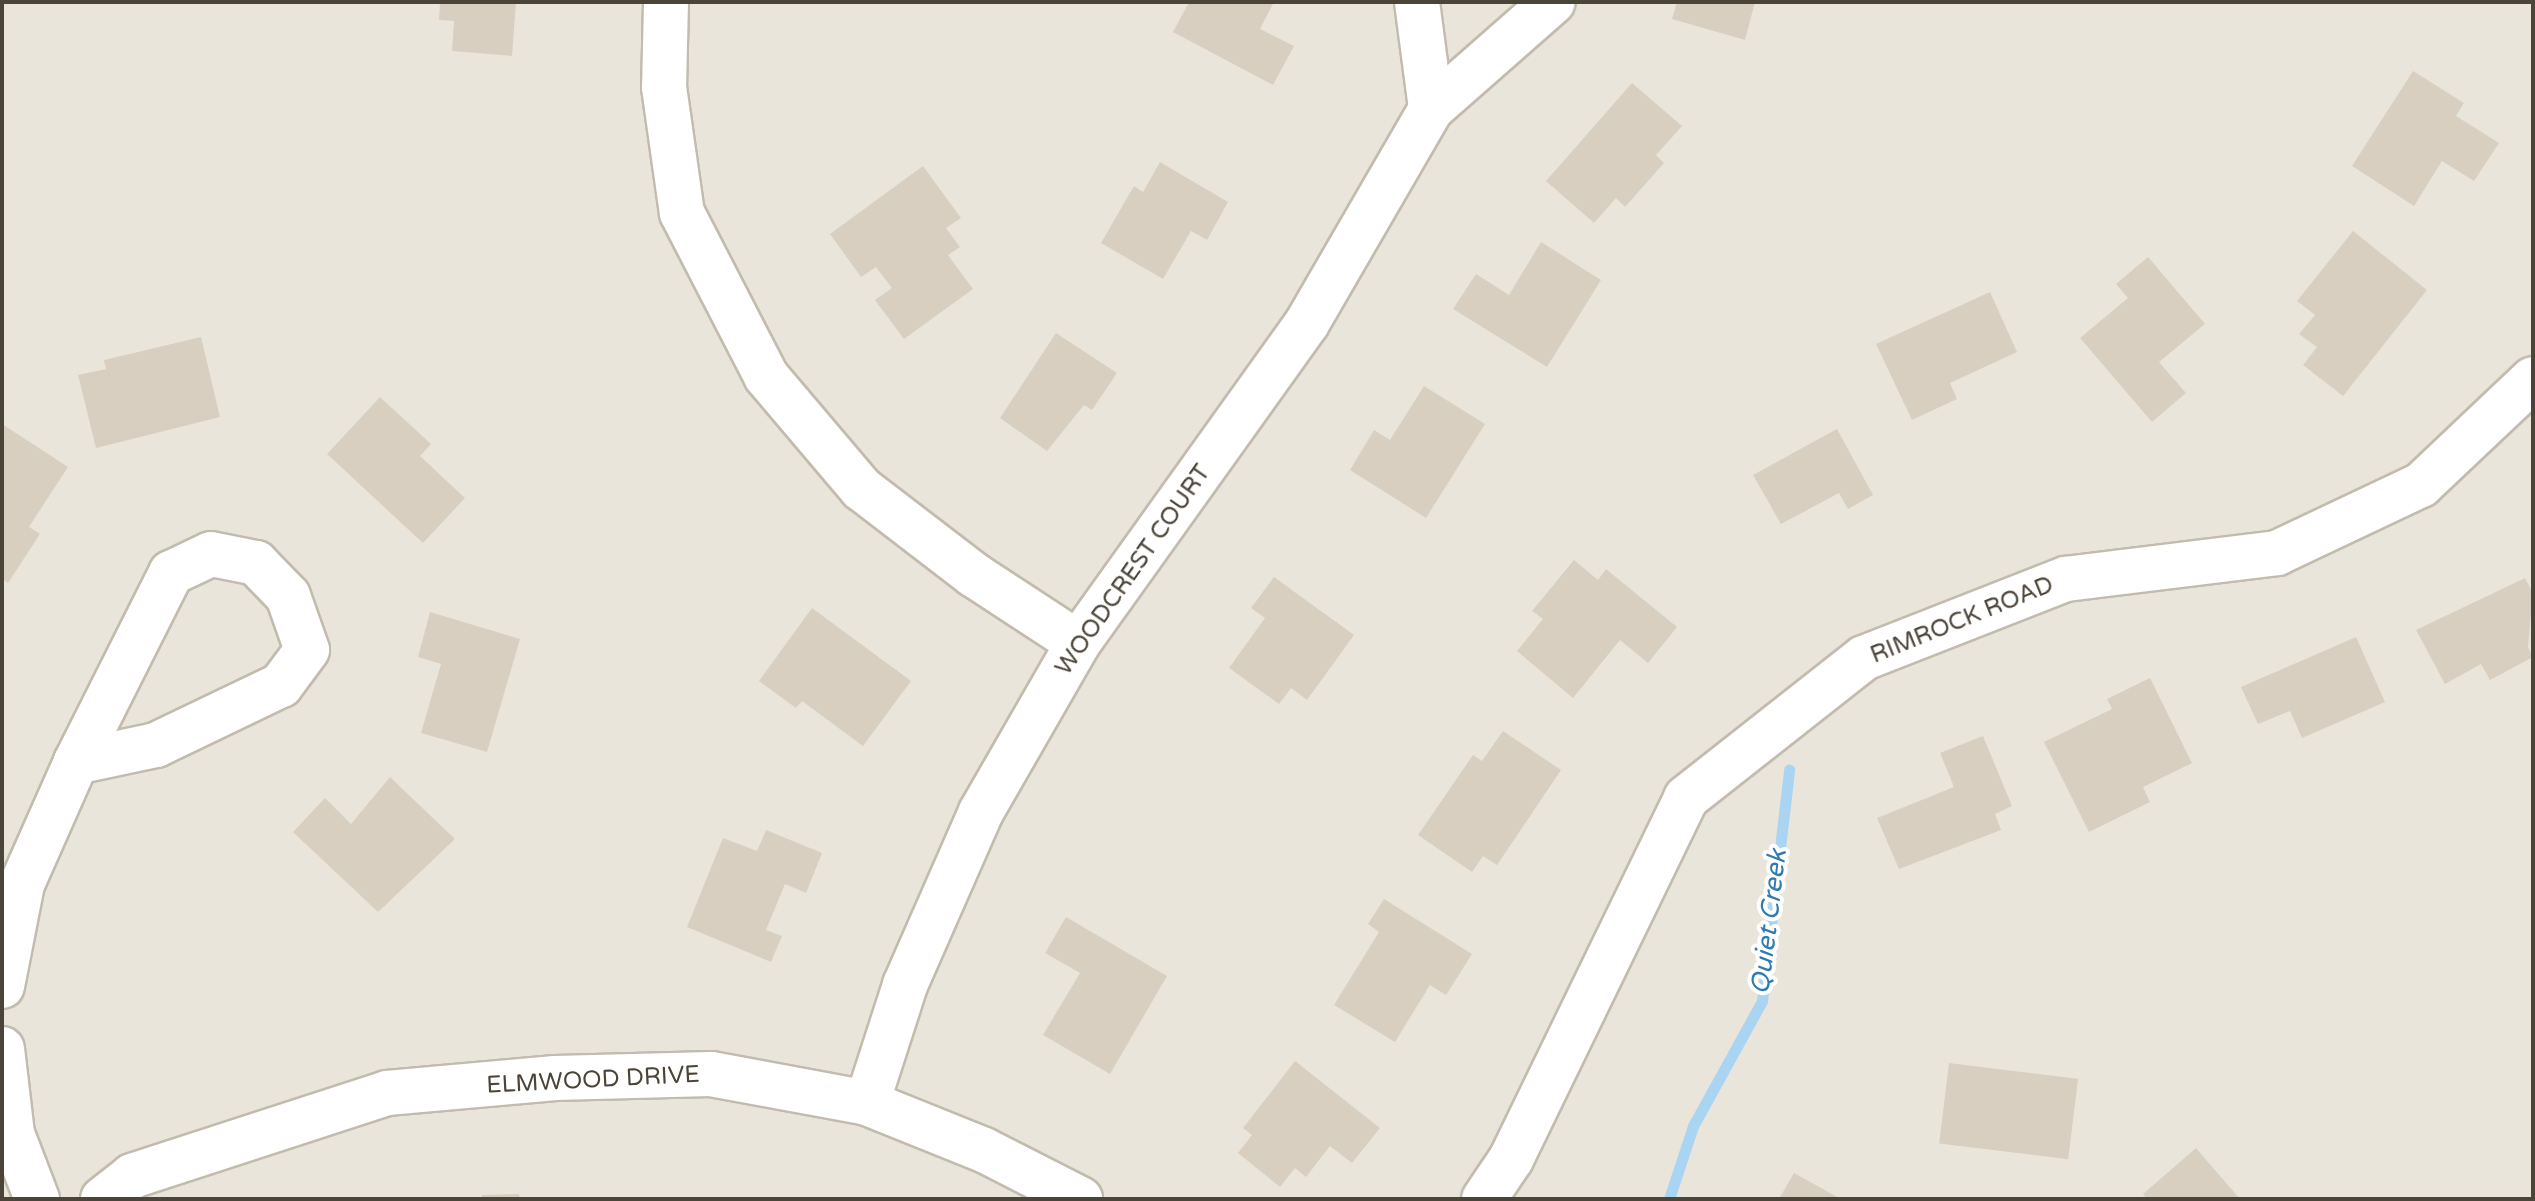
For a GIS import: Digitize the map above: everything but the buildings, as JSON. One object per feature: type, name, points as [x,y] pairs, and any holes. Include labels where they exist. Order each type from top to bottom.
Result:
[{"type":"street","points":[[666,2],[664,87],[682,213],[766,376],[862,489],[974,575],[1078,643]]},
{"type":"street","points":[[1417,2],[1431,109]]},
{"type":"street","name":"WOODCREST COURT","points":[[867,1103],[905,985],[981,812],[1078,643],[1307,323],[1431,109],[1553,2]]},
{"type":"street","name":"RIMROCK ROAD","points":[[1484,1199],[1511,1159],[1686,798],[1864,658],[2066,579],[2277,553],[2421,485],[2533,379]]},
{"type":"street","points":[[2,986],[22,884],[76,762],[171,573],[211,554],[256,563],[288,596],[307,650],[281,685],[156,745],[76,762]]},
{"type":"street","points":[[2,1049],[12,1134],[37,1199]]},
{"type":"street","name":"ELMWOOD DRIVE","points":[[103,1199],[132,1176],[387,1093],[555,1078],[711,1074],[867,1103],[984,1150],[1080,1199]]},
{"type":"shaded area","points":[[2,2],[2533,2],[2533,1199],[2,1199]]},
{"type":"waterway","name":"Quiet Creek","points":[[1669,1199],[1693,1126],[1762,1001],[1789,770]]}]
